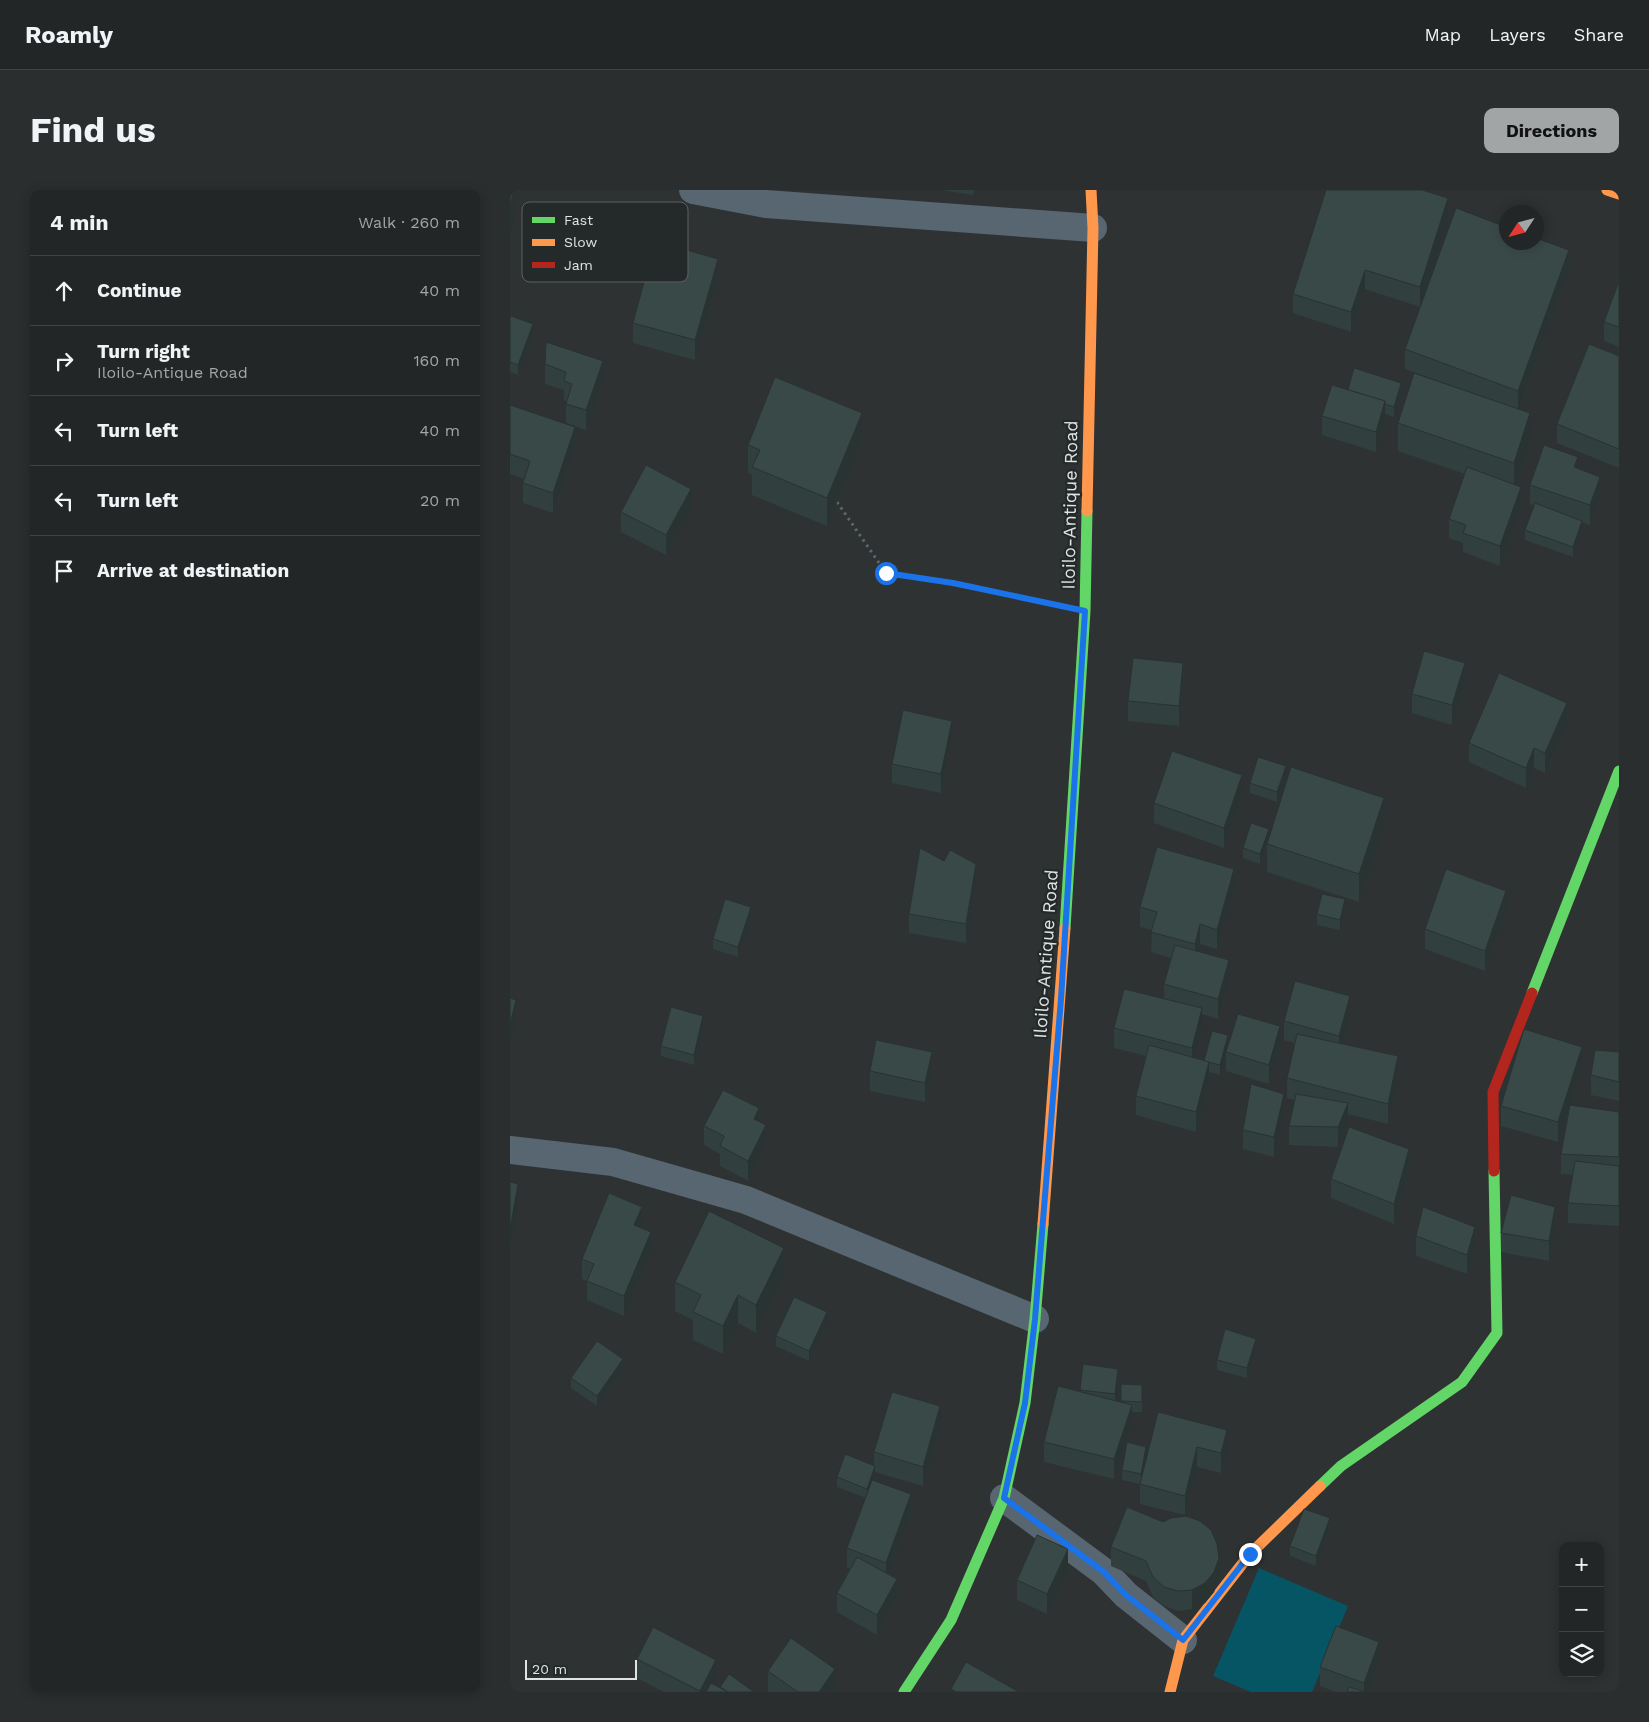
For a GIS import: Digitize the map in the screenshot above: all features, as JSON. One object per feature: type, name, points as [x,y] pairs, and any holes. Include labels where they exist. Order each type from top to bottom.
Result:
[{"type":"main road","name":"Iloilo-Antique Road","points":[[904,1692],[951,1620],[1004,1498],[1025,1403],[1035,1319],[1061,999],[1085,611],[1094,228],[1091,190]]},
{"type":"main road","points":[[1607,190],[1619,194]]},
{"type":"main road","points":[[1170,1692],[1183,1640],[1250,1554],[1341,1466],[1462,1382],[1497,1333],[1493,1092],[1619,771]]},
{"type":"street","points":[[693,190],[766,204],[1094,228]]},
{"type":"street","points":[[510,1150],[613,1162],[746,1200],[1035,1319]]},
{"type":"street","points":[[1004,1498],[1104,1572],[1126,1595],[1183,1640]]},
{"type":"path","points":[[837,502],[886,573],[953,583],[1085,611]]},
{"type":"shaded area","points":[[1259,1568],[1348,1606],[1312,1692],[1251,1692],[1213,1676]]},
{"type":"building","points":[[510,190],[514,190],[510,206]]},
{"type":"building","points":[[1326,190],[1422,190],[1448,198],[1420,287],[1365,270],[1351,312],[1293,294]]},
{"type":"building","points":[[1456,208],[1499,224],[1499,250],[1544,250],[1544,241],[1569,250],[1518,391],[1405,349]]},
{"type":"building","points":[[688,250],[718,259],[695,340],[633,323],[644,282],[688,282]]},
{"type":"building","points":[[1619,281],[1619,327],[1604,322]]},
{"type":"building","points":[[511,316],[533,324],[518,365],[510,362]]},
{"type":"building","points":[[546,342],[603,361],[586,410],[566,404],[572,384],[564,381],[566,372],[545,364]]},
{"type":"building","points":[[1589,344],[1619,356],[1619,449],[1557,424]]},
{"type":"building","points":[[1354,368],[1401,383],[1394,407],[1385,404],[1385,401],[1348,390]]},
{"type":"building","points":[[1414,373],[1530,413],[1514,463],[1398,423]]},
{"type":"building","points":[[775,377],[862,413],[827,498],[752,467],[760,450],[748,445]]},
{"type":"building","points":[[1332,385],[1385,401],[1376,432],[1322,416]]},
{"type":"building","points":[[510,405],[575,427],[553,493],[523,483],[530,461],[510,454]]},
{"type":"building","points":[[1544,445],[1578,457],[1574,467],[1600,477],[1590,505],[1530,485]]},
{"type":"building","points":[[646,465],[691,489],[666,535],[621,512]]},
{"type":"building","points":[[1467,467],[1521,487],[1500,546],[1463,533],[1466,525],[1449,519]]},
{"type":"building","points":[[1535,503],[1582,521],[1573,547],[1525,530]]},
{"type":"building","points":[[1424,651],[1465,663],[1452,705],[1412,694]]},
{"type":"building","points":[[1133,658],[1183,663],[1179,706],[1128,701]]},
{"type":"building","points":[[1499,673],[1567,703],[1545,753],[1534,748],[1526,768],[1469,743]]},
{"type":"building","points":[[903,710],[952,721],[941,774],[892,764]]},
{"type":"building","points":[[1172,751],[1242,775],[1224,828],[1154,803]]},
{"type":"building","points":[[1258,757],[1286,766],[1277,792],[1250,783]]},
{"type":"building","points":[[1291,767],[1384,798],[1359,874],[1267,844]]},
{"type":"building","points":[[1251,823],[1269,829],[1260,854],[1243,848]]},
{"type":"building","points":[[1157,847],[1234,869],[1217,930],[1200,924],[1195,944],[1151,932],[1157,912],[1140,907]]},
{"type":"building","points":[[920,848],[944,861],[950,850],[976,864],[966,924],[909,914]]},
{"type":"building","points":[[1446,869],[1506,891],[1485,951],[1425,929]]},
{"type":"building","points":[[1322,894],[1345,899],[1340,920],[1317,914]]},
{"type":"building","points":[[725,899],[751,907],[738,947],[713,939]]},
{"type":"building","points":[[1175,945],[1229,960],[1218,999],[1164,984]]},
{"type":"building","points":[[1295,981],[1350,996],[1339,1036],[1284,1021]]},
{"type":"building","points":[[1124,989],[1202,1008],[1192,1048],[1114,1028]]},
{"type":"building","points":[[510,998],[516,1000],[510,1024]]},
{"type":"building","points":[[671,1007],[703,1016],[694,1055],[661,1046]]},
{"type":"building","points":[[1238,1014],[1280,1026],[1269,1065],[1226,1052]]},
{"type":"building","points":[[1524,1029],[1582,1047],[1558,1122],[1501,1106]]},
{"type":"building","points":[[1212,1031],[1228,1035],[1220,1065],[1204,1061]]},
{"type":"building","points":[[1297,1034],[1398,1056],[1388,1104],[1287,1078]]},
{"type":"building","points":[[876,1040],[932,1052],[925,1083],[870,1071]]},
{"type":"building","points":[[1149,1045],[1209,1062],[1196,1112],[1136,1096]]},
{"type":"building","points":[[1595,1050],[1619,1052],[1619,1082],[1591,1075]]},
{"type":"building","points":[[1251,1084],[1284,1094],[1274,1137],[1243,1130]]},
{"type":"building","points":[[723,1090],[759,1108],[754,1119],[766,1125],[748,1161],[720,1146],[724,1136],[704,1126]]},
{"type":"building","points":[[1296,1094],[1348,1103],[1338,1127],[1289,1126]]},
{"type":"building","points":[[1570,1105],[1619,1112],[1619,1157],[1561,1154]]},
{"type":"building","points":[[1349,1127],[1409,1149],[1394,1204],[1331,1179]]},
{"type":"building","points":[[1575,1161],[1619,1166],[1619,1206],[1568,1203]]},
{"type":"building","points":[[510,1182],[518,1184],[510,1230]]},
{"type":"building","points":[[609,1193],[642,1207],[634,1225],[651,1232],[624,1296],[587,1281],[594,1264],[582,1259]]},
{"type":"building","points":[[1511,1195],[1555,1207],[1549,1241],[1501,1233]]},
{"type":"building","points":[[1423,1207],[1475,1227],[1467,1255],[1416,1236]]},
{"type":"building","points":[[709,1211],[784,1248],[756,1305],[738,1295],[723,1326],[693,1312],[701,1295],[675,1282]]},
{"type":"building","points":[[794,1297],[827,1312],[809,1351],[776,1336]]},
{"type":"building","points":[[1225,1329],[1256,1339],[1247,1368],[1217,1360]]},
{"type":"building","points":[[597,1341],[623,1359],[597,1396],[571,1378]]},
{"type":"building","points":[[1083,1364],[1118,1369],[1115,1394],[1080,1390]]},
{"type":"building","points":[[1121,1384],[1142,1385],[1142,1402],[1121,1401]]},
{"type":"building","points":[[1058,1386],[1132,1405],[1114,1459],[1044,1442]]},
{"type":"building","points":[[892,1392],[940,1406],[923,1467],[874,1452]]},
{"type":"building","points":[[1158,1412],[1227,1430],[1221,1453],[1197,1447],[1185,1496],[1140,1484]]},
{"type":"building","points":[[1127,1442],[1146,1447],[1141,1474],[1122,1470]]},
{"type":"building","points":[[845,1454],[875,1466],[867,1489],[837,1477]]},
{"type":"building","points":[[872,1480],[911,1494],[886,1563],[847,1548]]},
{"type":"building","points":[[1127,1507],[1163,1522],[1171,1518],[1186,1516],[1200,1521],[1211,1530],[1217,1544],[1219,1558],[1214,1572],[1205,1583],[1192,1590],[1178,1591],[1164,1587],[1153,1577],[1146,1561],[1111,1547]]},
{"type":"building","points":[[1304,1509],[1330,1518],[1316,1556],[1290,1546]]},
{"type":"building","points":[[1037,1535],[1068,1549],[1047,1594],[1017,1580]]},
{"type":"building","points":[[857,1557],[897,1579],[877,1615],[837,1593]]},
{"type":"building","points":[[1336,1626],[1379,1642],[1364,1683],[1320,1667]]},
{"type":"building","points":[[653,1627],[716,1660],[700,1691],[637,1659]]},
{"type":"building","points":[[791,1638],[835,1669],[819,1692],[798,1692],[768,1671]]},
{"type":"building","points":[[966,1662],[1019,1692],[956,1692],[951,1689]]},
{"type":"building","points":[[729,1674],[754,1692],[728,1692],[720,1687]]},
{"type":"building","points":[[711,1683],[728,1692],[706,1692]]},
{"type":"building","points":[[1349,1687],[1366,1692],[1347,1692]]},
{"type":"traffic: fast","points":[[1065,928],[1085,611],[1087,511]]},
{"type":"traffic: fast","points":[[1532,993],[1619,771]]},
{"type":"traffic: fast","points":[[1320,1486],[1341,1466],[1462,1382],[1497,1333],[1494,1171]]},
{"type":"traffic: fast","points":[[904,1692],[951,1620],[1004,1498],[1025,1403],[1035,1319],[1043,1224]]},
{"type":"traffic: slow","points":[[1087,511],[1093,228],[1091,190]]},
{"type":"traffic: slow","points":[[1607,190],[1619,194]]},
{"type":"traffic: slow","points":[[1043,1224],[1065,928]]},
{"type":"traffic: slow","points":[[1170,1692],[1183,1640],[1250,1554],[1320,1486]]},
{"type":"traffic: jam","points":[[1494,1171],[1493,1092],[1532,993]]},
{"type":"route","points":[[886,573],[953,583],[1085,611],[1061,999],[1035,1319],[1025,1403],[1004,1498],[1104,1572],[1126,1595],[1183,1640],[1250,1554]]}]
